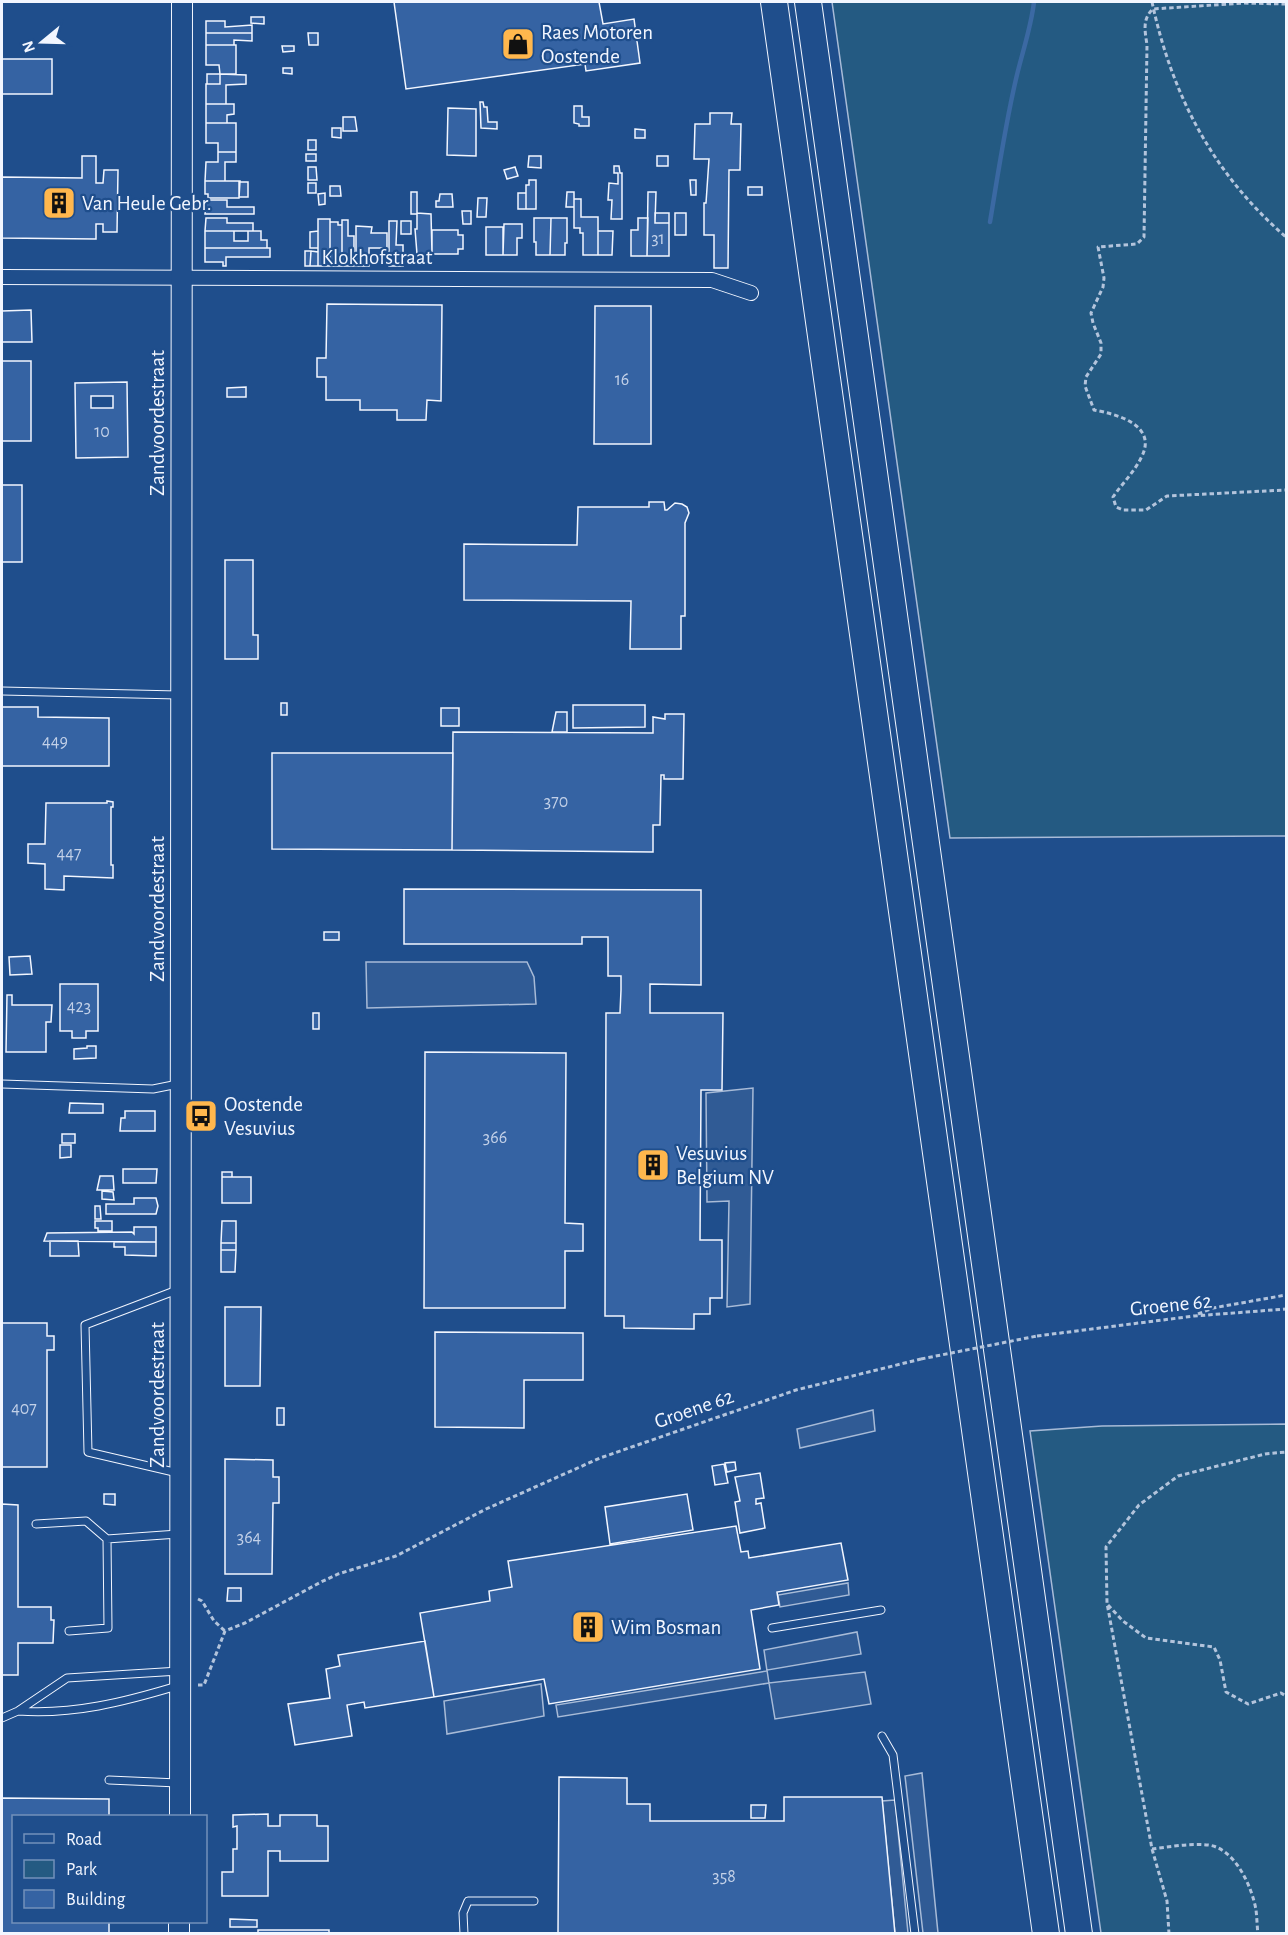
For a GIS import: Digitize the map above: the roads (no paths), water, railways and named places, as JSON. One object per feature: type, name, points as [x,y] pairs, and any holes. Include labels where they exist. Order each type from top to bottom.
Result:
[{"type":"highway","points":[[774,2],[1046,1934]]},
{"type":"highway","points":[[808,2],[1079,1934]]},
{"type":"main road","name":"Zandvoordestraat","points":[[180,1815],[182,2]]},
{"type":"street","name":"Klokhofstraat","points":[[2,276],[712,280],[751,293]]},
{"type":"lane","points":[[2,691],[181,695]]},
{"type":"lane","points":[[2,1084],[153,1089],[181,1084]]},
{"type":"lane","points":[[181,1288],[85,1325],[88,1452],[181,1474]]},
{"type":"lane","points":[[36,1524],[86,1521],[107,1539],[181,1534]]},
{"type":"lane","points":[[69,1631],[108,1628],[107,1539]]},
{"type":"lane","points":[[772,1628],[881,1610]]},
{"type":"lane","points":[[2,1718],[18,1711],[67,1678],[181,1678]]},
{"type":"lane","points":[[18,1711],[49,1713],[123,1702],[181,1678]]},
{"type":"lane","points":[[882,1736],[893,1755],[915,1934]]},
{"type":"lane","points":[[109,1780],[180,1783]]},
{"type":"lane","points":[[464,1934],[463,1913],[468,1901],[534,1901]]},
{"type":"waterway","points":[[990,222],[1008,114],[1034,2]]},
{"type":"place","name":"Raes Motoren Oostende","points":[[518,44]]},
{"type":"place","name":"Van Heule Gebr.","points":[[59,203]]},
{"type":"place","name":"Oostende Vesuvius","points":[[201,1116]]},
{"type":"place","name":"Vesuvius Belgium NV","points":[[653,1165]]},
{"type":"place","name":"Wim Bosman","points":[[588,1627]]}]
